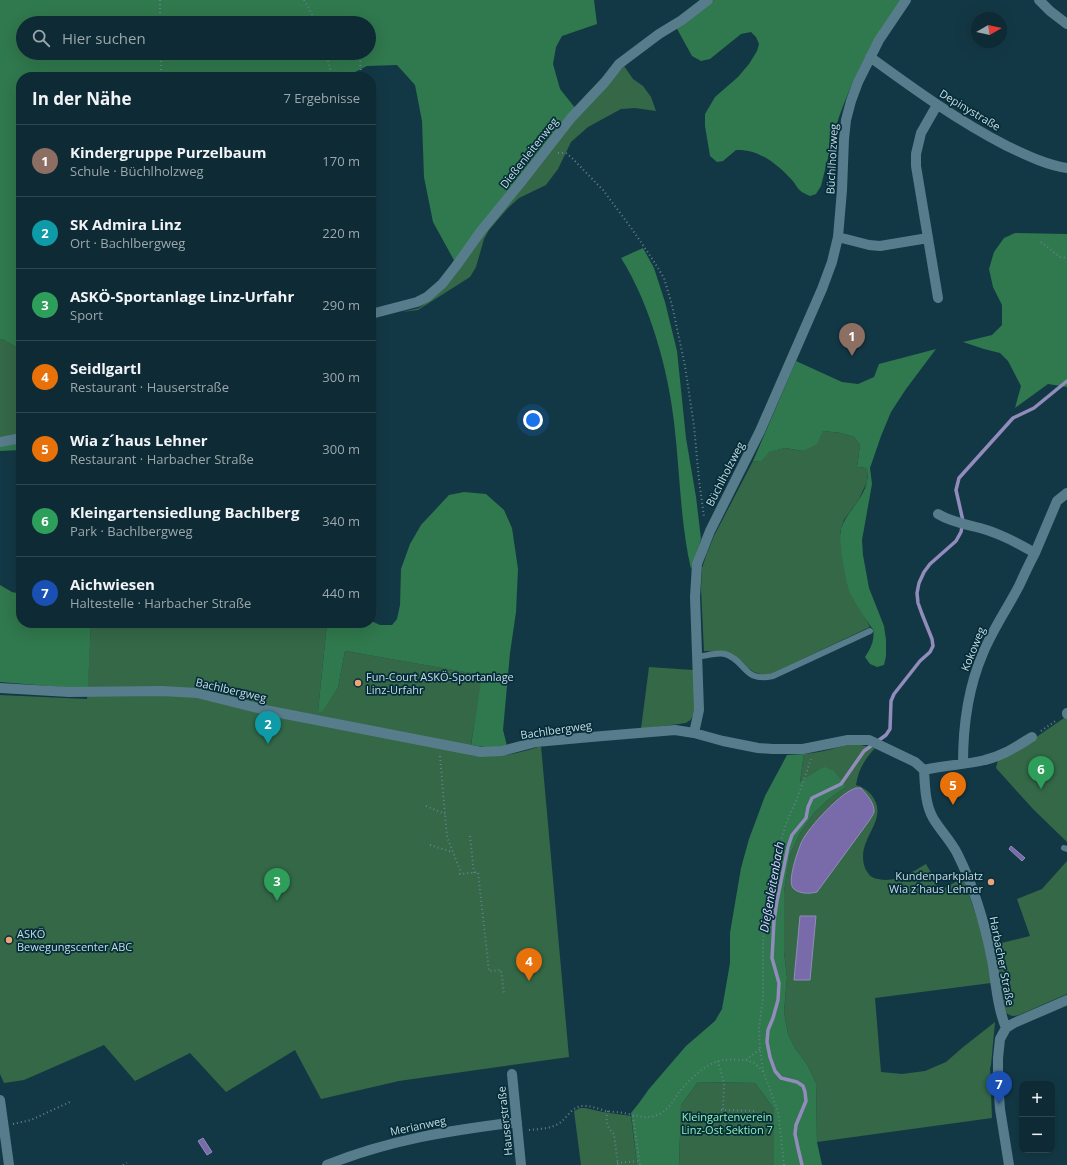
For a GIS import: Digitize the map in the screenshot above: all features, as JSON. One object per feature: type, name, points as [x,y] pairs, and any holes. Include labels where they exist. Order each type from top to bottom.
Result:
[{"type":"street","name":"Dießenleitenweg","points":[[376,313],[417,302],[427,297],[442,284],[481,231],[571,118],[605,82],[619,64],[708,0]]},
{"type":"street","name":"Büchlholzweg","points":[[694,732],[699,710],[695,577],[697,564],[710,530],[760,431],[809,320],[832,262],[838,237],[846,120],[858,82],[870,57],[879,40],[906,0]]},
{"type":"street","points":[[1040,0],[1050,11],[1067,24]]},
{"type":"street","name":"Depinystraße","points":[[870,57],[937,105],[970,126],[1042,162],[1067,168]]},
{"type":"street","points":[[937,105],[921,133],[916,154],[916,166],[938,298]]},
{"type":"street","points":[[838,237],[869,245],[880,246],[928,238]]},
{"type":"street","points":[[0,442],[16,439]]},
{"type":"street","name":"Kokoweg","points":[[962,763],[964,725],[968,702],[982,654],[994,628],[1018,587],[1035,553],[1057,501],[1067,493]]},
{"type":"street","points":[[938,514],[1001,536],[1020,544],[1035,553]]},
{"type":"street","name":"Bachlbergweg","points":[[0,688],[69,692],[162,691],[197,693],[270,711],[471,751],[502,751],[536,742],[675,730],[694,732],[723,741],[758,748],[773,749],[809,748],[837,742],[869,740],[887,747],[915,762],[924,770]]},
{"type":"street","points":[[924,770],[939,766],[987,760],[1000,755],[1032,737]]},
{"type":"street","name":"Harbacher Straße","points":[[924,770],[927,801],[932,817],[950,840],[981,914],[992,961],[1001,1014],[1006,1028]]},
{"type":"street","points":[[1009,1165],[1000,1109],[998,1081],[1000,1039],[1006,1028],[1014,1023],[1067,1000]]},
{"type":"street","name":"Hauserstraße","points":[[512,1074],[521,1165]]},
{"type":"street","points":[[0,1100],[9,1165]]},
{"type":"street","name":"Merianweg","points":[[327,1165],[357,1154],[409,1139],[465,1128],[517,1127]]},
{"type":"lane","points":[[697,657],[723,654],[730,656],[756,677],[764,678],[773,676],[870,631]]},
{"type":"path","points":[[160,0],[160,16]]},
{"type":"path","points":[[304,0],[313,16]]},
{"type":"path","points":[[161,60],[161,72]]},
{"type":"path","points":[[328,60],[331,72]]},
{"type":"path","points":[[360,60],[361,72]]},
{"type":"path","points":[[554,155],[566,153],[603,190],[664,278],[672,305],[685,366],[694,426],[702,504],[705,520],[710,530]]},
{"type":"path","points":[[1041,242],[1060,257],[1067,258]]},
{"type":"path","points":[[1032,737],[1067,714]]},
{"type":"path","points":[[442,745],[440,752],[447,837],[460,870],[460,874],[478,872],[489,971],[501,970],[504,994]]},
{"type":"path","points":[[784,1165],[778,1111],[763,1071],[760,1049],[759,1028],[763,998],[763,941],[769,892],[777,854],[787,822],[809,767]]},
{"type":"path","points":[[426,806],[445,814]]},
{"type":"path","points":[[470,836],[474,873]]},
{"type":"path","points":[[430,845],[452,852]]},
{"type":"path","points":[[746,1060],[760,1049]]},
{"type":"path","points":[[517,1127],[555,1126],[561,1122],[572,1109],[580,1106],[628,1114],[642,1118],[653,1117],[663,1112],[671,1104],[689,1081],[703,1069],[718,1061],[746,1060],[754,1062],[763,1071]]},
{"type":"path","points":[[718,1061],[724,1083],[722,1110],[757,1111]]},
{"type":"path","points":[[3,1125],[31,1120],[72,1102]]},
{"type":"path","points":[[608,1111],[606,1116],[607,1125],[614,1134],[618,1164],[639,1161]]},
{"type":"path","points":[[633,1116],[640,1165]]},
{"type":"path","points":[[123,1165],[127,1163]]},
{"type":"green space","points":[[0,0],[594,0],[597,24],[562,36],[556,47],[553,64],[560,89],[576,109],[455,262],[433,222],[424,177],[422,121],[415,85],[397,65],[367,66],[355,72],[16,72],[16,347],[2,339],[0,340]]},
{"type":"green space","points":[[714,0],[901,0],[873,42],[851,86],[836,125],[821,186],[816,194],[810,196],[799,190],[792,180],[774,163],[752,152],[736,150],[723,161],[717,162],[710,156],[705,126],[705,114],[715,97],[738,77],[749,64],[757,51],[759,44],[756,37],[751,32],[741,34],[710,59],[701,61],[692,56],[676,27]]},
{"type":"green space","points":[[624,66],[633,79],[643,86],[651,97],[656,111],[635,108],[621,109],[588,127],[571,142],[558,169],[546,185],[519,198],[489,230],[484,239],[476,267],[470,277],[418,310],[402,312],[419,308],[438,293],[563,132]]},
{"type":"green space","points":[[1015,233],[1067,234],[1067,387],[1048,384],[1015,408],[1021,386],[1008,361],[1000,353],[963,342],[992,335],[1002,325],[1002,305],[993,287],[989,269],[994,252],[1004,238]]},
{"type":"green space","points":[[643,248],[654,268],[665,302],[677,351],[686,438],[696,497],[701,539],[691,569],[682,514],[674,422],[667,380],[649,316],[641,296],[621,258]]},
{"type":"green space","points":[[2,339],[16,347],[16,435],[0,439],[0,340]]},
{"type":"green space","points":[[936,349],[891,412],[870,468],[872,484],[862,540],[869,588],[884,626],[886,640],[886,656],[884,665],[877,667],[870,664],[865,657],[872,644],[873,629],[850,593],[841,551],[840,534],[843,523],[859,500],[867,481],[867,468],[857,467],[860,445],[854,437],[841,433],[823,431],[817,444],[803,451],[785,448],[769,452],[761,462],[753,461],[796,361],[842,382],[858,384],[874,377],[879,364]]},
{"type":"green space","points":[[823,431],[841,433],[854,437],[860,445],[857,467],[867,468],[867,482],[859,499],[844,520],[840,532],[861,610],[870,627],[773,673],[763,675],[754,672],[723,651],[704,651],[701,588],[702,568],[714,536],[753,461],[761,462],[768,452],[785,448],[803,451]]},
{"type":"green space","points":[[16,442],[16,450],[0,451],[0,447]]},
{"type":"green space","points":[[464,492],[486,494],[504,510],[512,528],[518,569],[516,612],[510,653],[503,730],[507,746],[491,748],[471,745],[482,675],[345,651],[338,688],[322,712],[318,711],[326,628],[376,628],[376,623],[380,625],[392,625],[397,619],[400,605],[401,569],[410,544],[421,525],[449,495]]},
{"type":"green space","points":[[0,585],[16,593],[16,628],[91,628],[88,688],[0,682]]},
{"type":"green space","points":[[91,628],[326,628],[318,711],[322,711],[338,688],[345,651],[483,675],[469,755],[506,755],[541,746],[569,1057],[399,1081],[321,1099],[295,1050],[226,1092],[190,1053],[135,1081],[104,1045],[24,1080],[4,1083],[0,1074],[0,695],[87,699]]},
{"type":"green space","points":[[649,667],[693,670],[695,703],[693,715],[686,723],[641,729]]},
{"type":"green space","points":[[1067,716],[1067,842],[1033,809],[996,768],[998,760],[1032,740]]},
{"type":"green space","points":[[856,744],[875,748],[862,765],[858,774],[856,785],[869,792],[874,798],[877,806],[876,821],[866,842],[864,850],[863,859],[866,870],[873,878],[891,880],[915,871],[926,864],[941,890],[963,878],[984,938],[991,983],[875,998],[881,1072],[902,1074],[925,1071],[946,1062],[995,1022],[990,1068],[992,1118],[817,1142],[816,1083],[807,1064],[795,1048],[788,1034],[784,1012],[787,977],[784,952],[784,891],[790,854],[800,833],[814,813],[830,798],[846,787],[819,769],[800,783],[804,754]]},
{"type":"green space","points":[[804,754],[800,782],[819,769],[825,767],[834,771],[846,787],[830,798],[814,813],[800,833],[790,854],[784,891],[784,952],[787,977],[784,1012],[788,1034],[795,1048],[807,1064],[816,1083],[817,1142],[822,1165],[774,1165],[774,1109],[755,1083],[698,1082],[681,1105],[679,1165],[637,1165],[631,1113],[649,1089],[686,1046],[715,1021],[722,1009],[730,963],[730,933],[741,868],[749,839],[765,796],[787,755]]},
{"type":"green space","points":[[1067,861],[1067,994],[1019,1015],[1010,1015],[1005,1012],[993,945],[1030,936],[1017,899],[1042,889]]},
{"type":"green space","name":"Kleingartenverein Linz-Ost Sektion 7","points":[[698,1082],[755,1083],[774,1109],[774,1165],[679,1165],[681,1105]]},
{"type":"green space","points":[[580,1108],[631,1116],[637,1165],[581,1165],[574,1111]]},
{"type":"shaded area","points":[[856,788],[861,788],[872,802],[874,812],[872,816],[817,892],[804,893],[795,890],[791,879],[792,872],[802,841],[811,827],[834,803],[842,796]]},
{"type":"shaded area","points":[[1011,846],[1025,858],[1022,861],[1009,849]]},
{"type":"shaded area","points":[[800,916],[816,916],[810,980],[794,980]]},
{"type":"shaded area","points":[[203,1138],[212,1152],[207,1155],[198,1141]]},
{"type":"waterway","name":"Dießenleitenbach","points":[[802,1165],[795,1134],[796,1125],[806,1101],[805,1092],[803,1086],[797,1082],[781,1078],[775,1071],[767,1042],[768,1030],[778,1000],[779,983],[772,958],[774,921],[788,847],[792,835],[806,818],[808,807],[812,798],[841,784],[864,751],[886,735],[890,729],[891,701],[894,694],[920,661],[930,652],[933,646],[932,639],[918,603],[917,593],[919,583],[924,572],[930,564],[956,541],[961,532],[963,521],[956,490],[959,478],[1013,418],[1034,408],[1067,381]]},
{"type":"place","name":"Kindergruppe Purzelbaum","points":[[852,356]]},
{"type":"place","name":"Fun-Court ASKÖ-Sportanlage Linz-Urfahr","points":[[358,683]]},
{"type":"place","name":"SK Admira Linz","points":[[268,744]]},
{"type":"place","name":"Kleingartensiedlung Bachlberg","points":[[1041,789]]},
{"type":"place","name":"Wia z´haus Lehner","points":[[953,805]]},
{"type":"place","name":"Kundenparkplatz Wia z´haus Lehner","points":[[991,882]]},
{"type":"place","name":"ASKÖ-Sportanlage Linz-Urfahr","points":[[277,901]]},
{"type":"place","name":"ASKÖ Bewegungscenter ABC","points":[[9,940]]},
{"type":"place","name":"Seidlgartl","points":[[529,981]]},
{"type":"place","name":"Aichwiesen","points":[[999,1104]]}]
